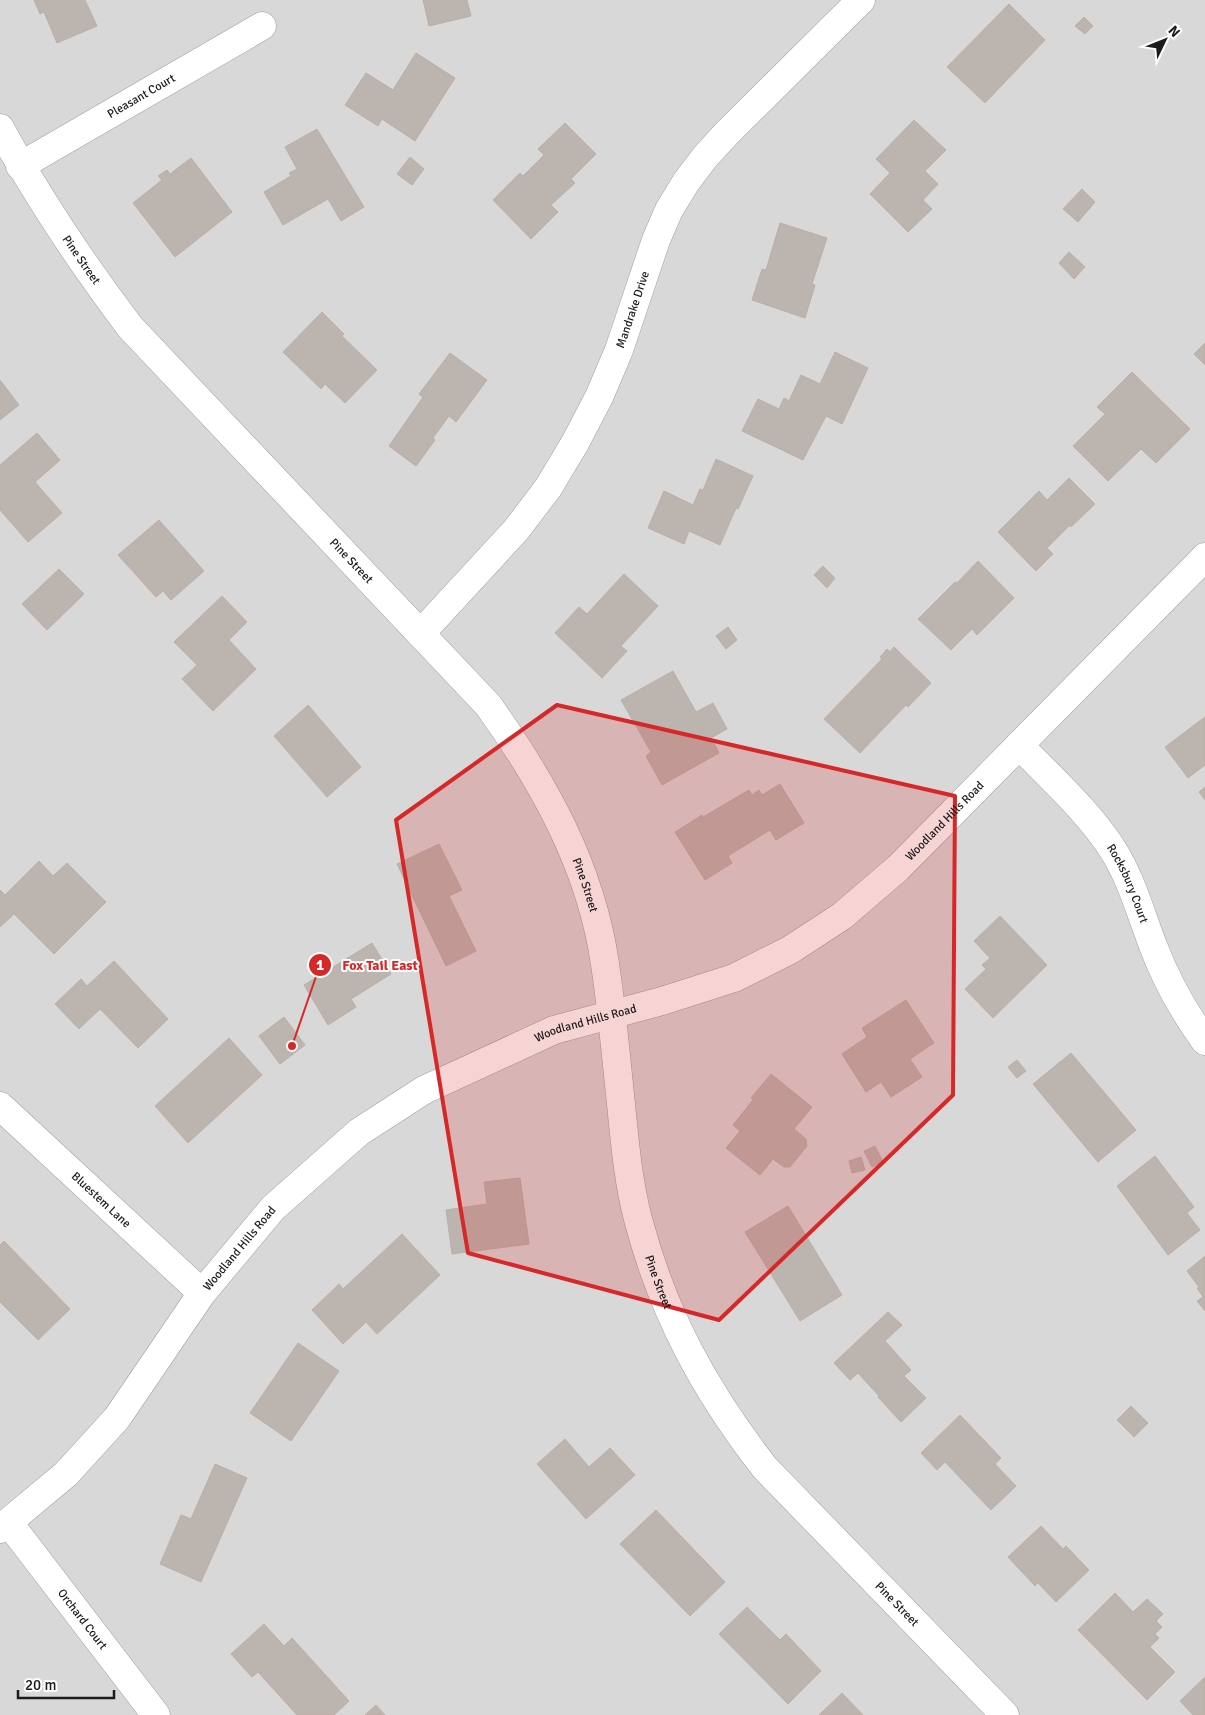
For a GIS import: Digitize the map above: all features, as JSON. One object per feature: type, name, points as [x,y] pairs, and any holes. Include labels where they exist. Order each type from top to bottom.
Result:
[{"type":"street","name":"Mandrake Drive","points":[[421,633],[516,530],[548,488],[575,443],[599,397],[619,350],[656,240],[686,182],[726,134],[861,0]]},
{"type":"street","name":"Pleasant Court","points":[[20,166],[262,26]]},
{"type":"street","name":"Pine Street","points":[[0,128],[20,166],[54,222],[130,327],[421,633],[494,713],[516,743],[562,825],[595,915],[605,962],[612,1015],[627,1164],[638,1218],[653,1271],[673,1321],[692,1360],[738,1434],[765,1468],[1005,1715]]},
{"type":"street","name":"Woodland Hills Road","points":[[4,1526],[66,1474],[117,1418],[202,1293],[274,1208],[359,1132],[424,1090],[554,1030],[662,1001],[734,978],[790,950],[842,916],[898,868],[1205,557]]},
{"type":"street","name":"Rocksbury Court","points":[[1019,745],[1088,817],[1113,850],[1130,885],[1169,984],[1205,1041]]},
{"type":"street","name":"Bluestem Lane","points":[[0,1106],[202,1293]]},
{"type":"street","name":"Orchard Court","points":[[4,1526],[156,1715]]},
{"type":"highlighted area","points":[[557,705],[955,796],[953,1095],[719,1320],[468,1253],[396,820]]},
{"type":"shaded area","points":[[0,0],[1205,0],[1205,1715],[0,1715]]},
{"type":"building","points":[[34,0],[85,0],[97,26],[57,43],[44,12],[40,14]]},
{"type":"building","points":[[423,0],[467,0],[471,16],[429,26]]},
{"type":"building","points":[[1009,4],[1045,40],[985,103],[947,67]]},
{"type":"building","points":[[1084,17],[1093,26],[1085,34],[1075,26]]},
{"type":"building","points":[[416,53],[455,78],[415,141],[382,119],[378,126],[345,105],[366,73],[393,90]]},
{"type":"building","points":[[914,120],[946,150],[925,171],[938,184],[923,200],[932,209],[908,232],[870,194],[890,173],[876,159]]},
{"type":"building","points":[[565,123],[596,154],[571,179],[575,183],[551,205],[558,212],[531,239],[493,200],[520,173],[523,176],[544,155],[538,149]]},
{"type":"building","points":[[317,129],[364,207],[341,221],[328,199],[283,225],[264,192],[291,176],[289,173],[297,169],[285,147]]},
{"type":"building","points":[[410,157],[424,169],[412,185],[397,174]]},
{"type":"building","points":[[191,158],[232,212],[175,257],[133,203],[162,180],[158,176],[167,170],[170,174]]},
{"type":"building","points":[[1082,189],[1095,202],[1078,222],[1063,209]]},
{"type":"building","points":[[780,223],[827,238],[812,284],[815,285],[805,318],[752,300],[762,269],[766,270]]},
{"type":"building","points":[[1069,252],[1085,267],[1074,279],[1059,263]]},
{"type":"building","points":[[322,312],[344,334],[342,336],[377,370],[345,403],[325,384],[321,389],[283,352]]},
{"type":"building","points":[[1205,343],[1205,365],[1194,354]]},
{"type":"building","points":[[835,352],[868,368],[842,424],[826,416],[803,460],[742,431],[758,399],[779,409],[784,398],[789,401],[801,375],[820,384]]},
{"type":"building","points":[[450,353],[487,380],[456,422],[449,416],[433,438],[435,440],[416,466],[389,446],[423,397],[419,394]]},
{"type":"building","points":[[1132,372],[1190,429],[1156,463],[1141,449],[1108,481],[1073,446],[1105,414],[1097,407]]},
{"type":"building","points":[[0,380],[19,405],[0,420]]},
{"type":"building","points":[[37,433],[60,460],[35,482],[62,513],[28,542],[0,510],[0,465]]},
{"type":"building","points":[[716,459],[753,476],[738,509],[736,508],[720,545],[689,531],[684,544],[648,528],[664,491],[693,505],[700,489],[703,490]]},
{"type":"building","points":[[1069,478],[1095,504],[1047,548],[1053,554],[1036,571],[998,532],[1039,491],[1047,500]]},
{"type":"building","points":[[159,520],[204,571],[171,600],[163,591],[156,597],[118,555]]},
{"type":"building","points":[[978,561],[1014,598],[977,635],[972,629],[951,650],[918,619]]},
{"type":"building","points":[[823,566],[835,578],[827,588],[814,575]]},
{"type":"building","points":[[59,569],[84,594],[47,630],[22,604]]},
{"type":"building","points":[[624,574],[658,606],[621,646],[627,651],[602,678],[555,633],[579,607],[587,614]]},
{"type":"building","points":[[222,596],[247,622],[229,640],[256,669],[213,711],[182,679],[197,665],[174,642]]},
{"type":"building","points":[[728,627],[737,640],[726,649],[716,636]]},
{"type":"building","points":[[894,647],[931,683],[908,707],[906,705],[860,753],[824,719],[882,659],[880,657],[887,649],[890,652]]},
{"type":"building","points":[[673,671],[696,712],[713,703],[727,729],[711,738],[719,753],[662,785],[646,756],[651,752],[621,700]]},
{"type":"building","points":[[308,705],[361,767],[327,797],[274,736]]},
{"type":"building","points":[[1205,717],[1205,765],[1188,778],[1165,747]]},
{"type":"building","points":[[780,784],[804,823],[776,840],[770,830],[728,856],[732,863],[705,880],[675,832],[749,790],[752,795],[759,790],[762,795]]},
{"type":"building","points":[[1205,787],[1205,800],[1199,792]]},
{"type":"building","points":[[439,844],[462,890],[449,896],[476,951],[446,966],[397,864]]},
{"type":"building","points":[[39,861],[53,876],[67,863],[106,902],[54,954],[14,914],[0,927],[0,890],[5,895]]},
{"type":"building","points":[[1000,916],[1047,965],[993,1018],[965,989],[986,969],[982,965],[990,958],[974,941]]},
{"type":"building","points":[[372,943],[391,974],[351,999],[356,1007],[328,1025],[304,985]]},
{"type":"building","points":[[114,961],[168,1019],[138,1048],[100,1009],[79,1029],[55,1004],[81,979],[87,986]]},
{"type":"building","points":[[906,1000],[934,1043],[910,1059],[922,1077],[891,1097],[881,1082],[866,1092],[842,1054],[867,1037],[862,1028]]},
{"type":"building","points":[[284,1017],[305,1045],[280,1064],[259,1036]]},
{"type":"building","points":[[229,1038],[262,1075],[188,1143],[155,1106]]},
{"type":"building","points":[[1071,1053],[1136,1130],[1098,1162],[1033,1084]]},
{"type":"building","points":[[1017,1060],[1026,1071],[1017,1078],[1008,1067]]},
{"type":"building","points":[[771,1074],[812,1107],[794,1129],[806,1139],[807,1146],[790,1167],[784,1167],[773,1159],[760,1175],[726,1148],[740,1131],[733,1125],[753,1100],[751,1098]]},
{"type":"building","points":[[875,1146],[883,1162],[872,1167],[864,1151]]},
{"type":"building","points":[[1155,1156],[1194,1207],[1187,1213],[1200,1230],[1168,1255],[1117,1186]]},
{"type":"building","points":[[861,1157],[865,1170],[852,1173],[849,1161]]},
{"type":"building","points":[[520,1178],[529,1244],[452,1254],[446,1210],[487,1204],[484,1182]]},
{"type":"building","points":[[788,1206],[842,1295],[800,1321],[745,1232]]},
{"type":"building","points":[[402,1234],[440,1275],[377,1334],[366,1322],[343,1344],[312,1310],[339,1284],[343,1289]]},
{"type":"building","points":[[4,1241],[70,1309],[38,1340],[0,1302],[0,1245]]},
{"type":"building","points":[[1205,1256],[1205,1311],[1197,1301],[1203,1297],[1197,1288],[1199,1287],[1187,1271]]},
{"type":"building","points":[[888,1312],[902,1325],[885,1341],[911,1370],[904,1376],[926,1398],[901,1422],[858,1373],[850,1380],[834,1363]]},
{"type":"building","points":[[298,1343],[339,1371],[291,1441],[250,1413]]},
{"type":"building","points":[[1131,1406],[1148,1423],[1134,1437],[1117,1420]]},
{"type":"building","points":[[960,1415],[1001,1458],[995,1464],[1016,1486],[991,1510],[945,1462],[937,1470],[921,1453]]},
{"type":"building","points":[[565,1439],[589,1467],[610,1448],[635,1475],[586,1519],[537,1464]]},
{"type":"building","points":[[215,1464],[247,1478],[201,1582],[160,1564],[181,1515],[191,1519]]},
{"type":"building","points":[[656,1510],[725,1582],[690,1616],[620,1544]]},
{"type":"building","points":[[1041,1526],[1063,1549],[1066,1546],[1089,1570],[1056,1602],[1038,1583],[1035,1586],[1008,1557]]},
{"type":"building","points":[[1115,1593],[1133,1612],[1147,1599],[1163,1614],[1156,1621],[1162,1627],[1155,1634],[1159,1638],[1150,1647],[1175,1672],[1147,1700],[1078,1630]]},
{"type":"building","points":[[747,1607],[780,1640],[786,1634],[821,1671],[788,1704],[719,1634]]},
{"type":"building","points":[[264,1624],[284,1646],[292,1638],[349,1701],[334,1715],[297,1715],[258,1672],[252,1677],[231,1654]]},
{"type":"building","points":[[1205,1677],[1205,1715],[1193,1715],[1180,1701]]},
{"type":"building","points":[[842,1693],[863,1715],[819,1715]]},
{"type":"building","points":[[376,1705],[385,1715],[365,1715]]},
{"type":"place","name":"Fox Tail East","points":[[292,1046]]}]
